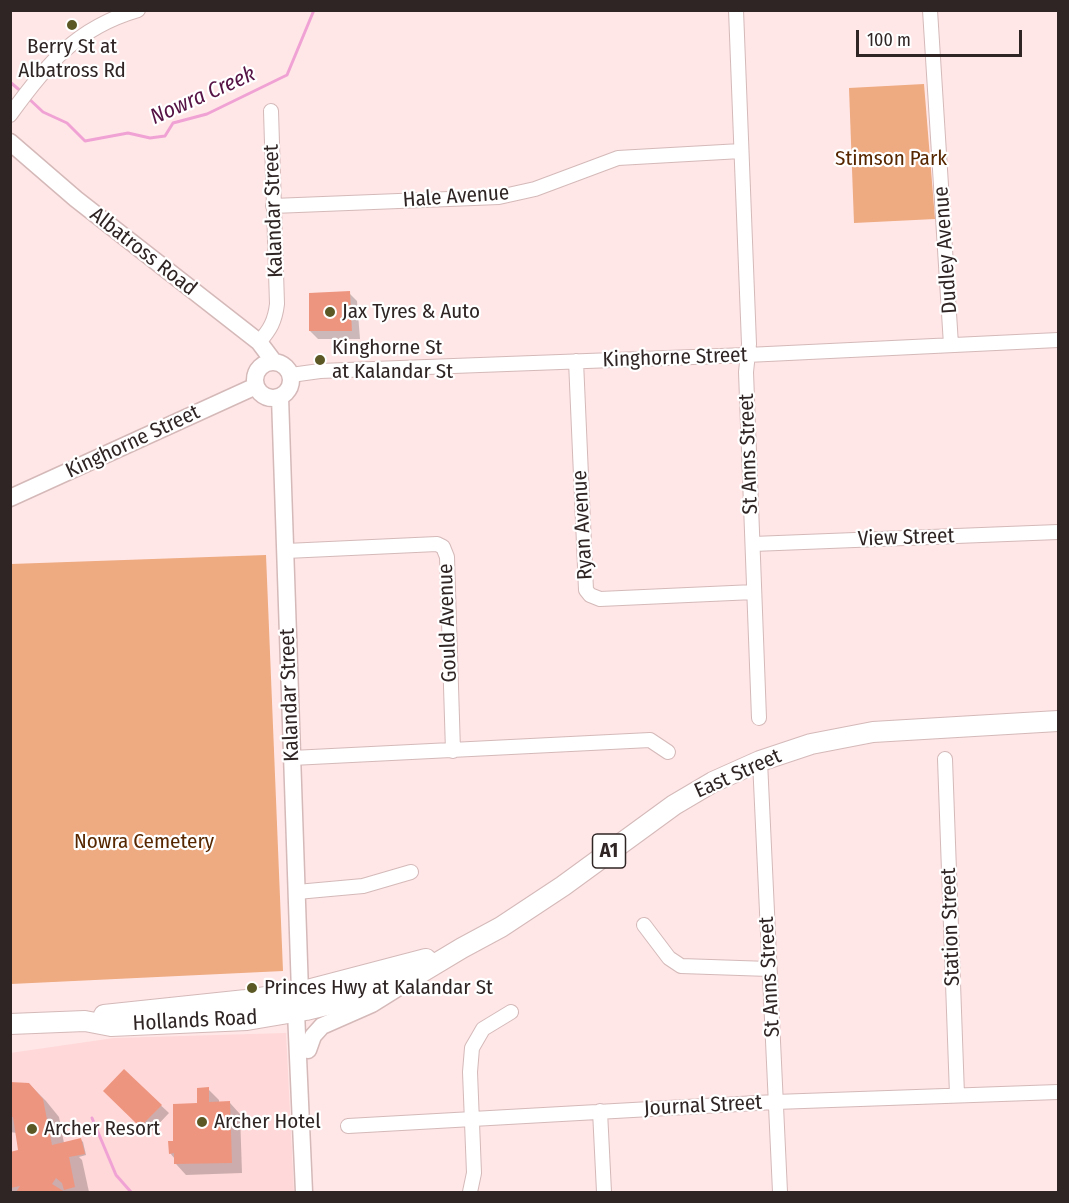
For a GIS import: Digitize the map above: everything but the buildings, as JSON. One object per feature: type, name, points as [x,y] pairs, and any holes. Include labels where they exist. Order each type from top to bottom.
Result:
[{"type":"highway","name":"East Street","points":[[301,1005],[355,998],[412,978],[529,910],[674,804],[720,778],[760,761],[811,744],[873,732],[1059,721]]},
{"type":"highway","name":"East Street","points":[[301,1005],[404,966],[462,948]]},
{"type":"highway","name":"Hollands Road","points":[[10,1024],[85,1021],[111,1013],[246,1000],[301,1005]]},
{"type":"main road","points":[[10,127],[10,140]]},
{"type":"main road","name":"Albatross Road","points":[[10,140],[76,199],[259,342],[274,362]]},
{"type":"main road","points":[[274,362],[284,366],[292,380],[289,390],[280,397],[268,398],[258,392],[257,371],[264,364],[274,362]]},
{"type":"main road","name":"Kinghorne Street","points":[[10,498],[256,386]]},
{"type":"main road","name":"Kalandar Street","points":[[280,397],[301,1005],[304,1192]]},
{"type":"main road","points":[[308,1050],[313,1036],[322,1026],[372,1004],[412,978]]},
{"type":"main road","name":"Kalandar Street","points":[[301,1005],[308,1050],[314,1192]]},
{"type":"street","points":[[10,115],[60,52],[84,33],[109,20],[138,10]]},
{"type":"street","name":"St Anns Street","points":[[736,10],[749,344],[746,372],[759,718]]},
{"type":"street","name":"Dudley Avenue","points":[[930,10],[951,345]]},
{"type":"street","name":"Kalandar Street","points":[[259,342],[272,326],[276,316],[271,111]]},
{"type":"street","name":"Hale Avenue","points":[[273,206],[500,197],[536,189],[618,158],[741,151]]},
{"type":"street","name":"Kinghorne Street","points":[[291,375],[320,371],[747,355],[1059,340]]},
{"type":"street","name":"Ryan Avenue","points":[[576,361],[586,590],[590,595],[600,599],[754,592]]},
{"type":"street","name":"View Street","points":[[753,544],[1059,532]]},
{"type":"street","name":"Gould Avenue","points":[[286,550],[437,544],[443,547],[447,557],[453,751]]},
{"type":"street","points":[[292,758],[650,740],[668,753]]},
{"type":"street","name":"Station Street","points":[[945,759],[957,1095]]},
{"type":"street","name":"St Anns Street","points":[[760,761],[780,1192]]},
{"type":"street","points":[[297,892],[363,886],[411,872]]},
{"type":"street","points":[[644,925],[669,957],[681,966],[770,969]]},
{"type":"street","points":[[471,1192],[474,1173],[470,1072],[472,1048],[483,1029],[511,1012]]},
{"type":"street","name":"Journal Street","points":[[348,1126],[776,1102],[1059,1092]]},
{"type":"street","points":[[600,1111],[604,1192]]},
{"type":"shaded area","points":[[286,1033],[294,1192],[11,1192],[10,1053],[114,1038]]},
{"type":"green space","name":"Stimson Park","points":[[924,84],[935,219],[854,223],[849,88]]},
{"type":"green space","name":"Nowra Cemetery","points":[[266,555],[283,971],[11,984],[11,564]]},
{"type":"waterway","name":"Nowra Creek","points":[[27,97],[43,112],[67,123],[85,141],[128,133],[150,138],[165,136],[173,123],[207,114],[287,75],[314,10]]},
{"type":"waterway","name":"Nowra Creek","points":[[10,82],[23,93]]},
{"type":"waterway","points":[[92,1118],[116,1175],[131,1192]]},
{"type":"place","name":"Berry St at Albatross Rd","points":[[72,25]]},
{"type":"place","name":"Jax Tyres & Auto","points":[[330,312]]},
{"type":"place","name":"Kinghorne St at Kalandar St","points":[[320,360]]},
{"type":"place","name":"Princes Hwy at Kalandar St","points":[[252,988]]},
{"type":"place","name":"Archer Hotel","points":[[202,1122]]},
{"type":"place","name":"Archer Resort","points":[[32,1129]]}]
